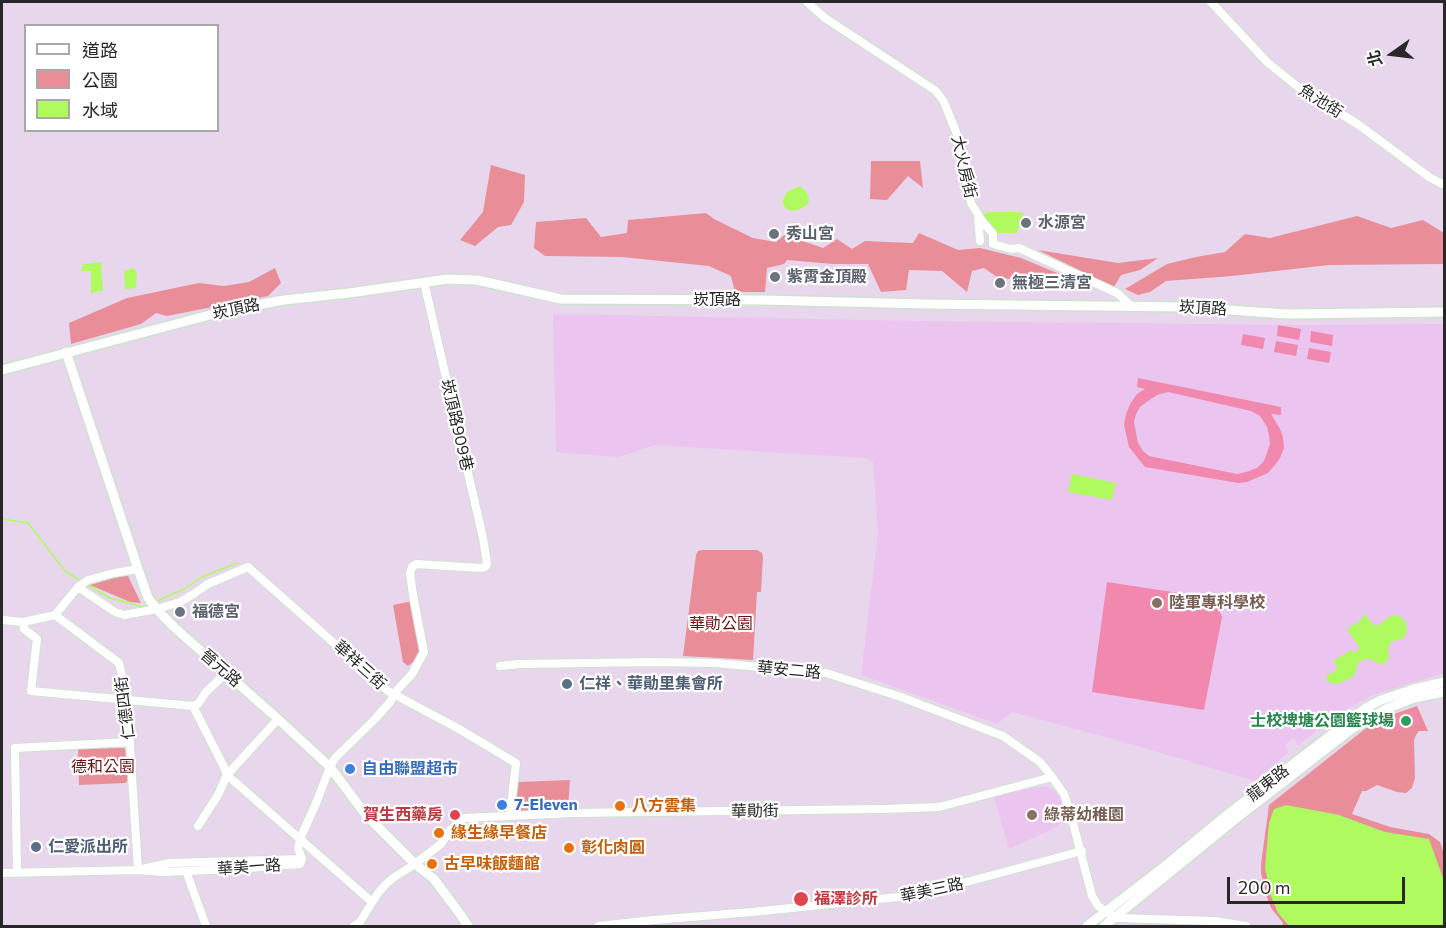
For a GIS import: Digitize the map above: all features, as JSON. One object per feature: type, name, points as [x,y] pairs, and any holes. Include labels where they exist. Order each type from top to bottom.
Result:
[{"type":"street","name":"大火房街","points":[[807,2],[825,18],[936,91],[944,102],[958,137],[971,203],[993,234],[993,244],[1011,249],[1019,248],[1117,293],[1131,306]]},
{"type":"street","name":"魚池街","points":[[1211,2],[1267,62],[1298,87],[1359,125],[1429,177],[1444,183]]},
{"type":"street","points":[[978,213],[980,241]]},
{"type":"street","name":"崁頂路","points":[[2,370],[225,310],[448,279],[477,280],[561,299],[1185,307],[1287,314],[1444,312]]},
{"type":"street","name":"崁頂路909巷","points":[[395,694],[412,674],[424,652],[412,595],[410,573],[412,567],[416,564],[481,568],[487,564],[424,282]]},
{"type":"street","name":"晉元路","points":[[66,352],[148,598],[175,628],[330,767],[366,815],[415,864],[434,879],[468,927]]},
{"type":"street","name":"華祥三街","points":[[157,609],[180,602],[207,584],[248,567],[388,691],[468,734],[516,764],[510,815]]},
{"type":"street","points":[[2,620],[23,622],[55,615],[78,587],[88,580],[138,569]]},
{"type":"street","points":[[78,587],[115,612],[124,615],[157,609]]},
{"type":"street","name":"仁德四街","points":[[55,615],[119,663],[127,699],[138,870]]},
{"type":"street","points":[[23,622],[24,629],[37,639],[31,691],[193,705],[198,704],[206,692],[226,673]]},
{"type":"street","name":"華安二路","points":[[500,666],[694,663],[826,673],[911,701],[1003,736],[1040,762],[1052,777]]},
{"type":"street","name":"龍東路","points":[[1104,927],[1233,821],[1353,728],[1381,700],[1444,682]]},
{"type":"street","name":"龍東路","points":[[1087,927],[1302,756],[1369,712],[1388,708],[1414,698],[1444,692]]},
{"type":"street","points":[[302,859],[298,848],[300,839],[335,758],[375,719],[395,694]]},
{"type":"street","points":[[193,705],[227,775],[372,902]]},
{"type":"street","points":[[198,826],[218,795],[227,775],[278,719]]},
{"type":"street","points":[[17,872],[15,748],[130,742]]},
{"type":"street","points":[[1052,777],[1064,795],[1082,851],[1092,896],[1098,906],[1116,918],[1215,921],[1246,927]]},
{"type":"street","name":"華勛街","points":[[354,927],[360,922],[386,884],[442,843],[449,831],[464,818],[510,815],[939,807],[1052,777]]},
{"type":"street","name":"華美三路","points":[[599,927],[918,895],[1082,851]]},
{"type":"street","name":"華美一路","points":[[2,873],[235,869],[300,864],[302,859],[169,863],[138,870]]},
{"type":"street","points":[[186,871],[206,927]]},
{"type":"shaded area","name":"陸軍專科學校","points":[[553,314],[923,321],[1293,325],[1444,324],[1444,673],[1373,695],[1333,717],[1298,746],[1294,738],[1286,744],[1288,753],[1255,781],[1012,712],[997,724],[861,675],[878,533],[873,462],[865,458],[655,445],[619,457],[556,452]]},
{"type":"shaded area","points":[[1278,325],[1301,329],[1299,340],[1277,336]]},
{"type":"shaded area","points":[[1311,331],[1333,335],[1332,346],[1310,342]]},
{"type":"shaded area","points":[[1243,334],[1265,338],[1263,349],[1241,345]]},
{"type":"shaded area","points":[[1276,341],[1298,345],[1296,356],[1274,352]]},
{"type":"shaded area","points":[[1309,348],[1331,352],[1329,363],[1307,359]]},
{"type":"shaded area","points":[[1138,378],[1281,407],[1281,415],[1271,414],[1283,437],[1284,448],[1280,458],[1268,473],[1247,482],[1238,483],[1145,467],[1129,447],[1124,425],[1130,404],[1137,394],[1145,389],[1137,387]],"holes":[[[1168,392],[1251,411],[1260,416],[1267,427],[1270,444],[1264,461],[1257,468],[1237,474],[1149,456],[1138,443],[1134,422],[1140,407],[1157,395]]]},
{"type":"shaded area","points":[[1107,582],[1192,595],[1216,603],[1222,617],[1204,710],[1092,692]]},
{"type":"shaded area","name":"士校埤塘公園籃球場","points":[[1416,710],[1421,724],[1397,732],[1392,718]]},
{"type":"shaded area","name":"綠蒂幼稚園","points":[[1046,786],[1055,791],[1060,798],[1067,818],[1055,828],[1009,849],[994,797]]},
{"type":"green space","points":[[871,161],[920,161],[923,188],[908,176],[887,200],[870,199]]},
{"type":"green space","points":[[491,165],[525,175],[524,202],[511,225],[498,227],[475,246],[460,240],[483,212]]},
{"type":"green space","points":[[706,213],[753,238],[776,242],[790,230],[794,238],[823,248],[837,239],[852,249],[865,241],[913,243],[919,233],[958,250],[980,248],[1021,258],[1086,285],[1054,286],[997,277],[984,268],[972,271],[967,292],[942,271],[909,270],[906,290],[881,292],[868,264],[787,260],[784,264],[767,268],[765,292],[735,292],[731,276],[709,266],[622,257],[545,256],[534,248],[536,222],[586,218],[601,237],[627,233],[628,220]]},
{"type":"green space","points":[[1357,216],[1391,228],[1423,220],[1444,233],[1444,264],[1329,265],[1166,281],[1150,292],[1138,295],[1125,289],[1167,264],[1225,252],[1245,234],[1270,238]]},
{"type":"green space","points":[[1038,250],[1118,263],[1158,258],[1140,270],[1121,275],[1114,287]]},
{"type":"green space","points":[[275,268],[281,283],[268,296],[167,316],[156,313],[141,324],[71,344],[69,323],[127,298],[199,283],[224,286],[249,282]]},
{"type":"green space","name":"華勛公園","points":[[702,550],[757,550],[762,553],[761,592],[757,592],[753,660],[683,656],[696,555]]},
{"type":"green space","points":[[127,574],[141,603],[130,602],[90,585]]},
{"type":"green space","points":[[413,601],[422,649],[420,656],[408,666],[403,662],[393,605]]},
{"type":"green space","points":[[1417,706],[1428,731],[1419,731],[1414,740],[1415,778],[1412,788],[1406,793],[1377,785],[1362,791],[1352,814],[1390,827],[1429,834],[1440,842],[1444,854],[1444,926],[1282,926],[1283,923],[1271,908],[1261,873],[1269,805],[1365,729],[1394,714]]},
{"type":"green space","name":"德和公園","points":[[124,748],[128,781],[79,785],[78,749]]},
{"type":"green space","points":[[570,780],[568,807],[565,810],[518,811],[515,807],[518,782]]},
{"type":"water","points":[[800,186],[807,193],[808,204],[793,211],[786,209],[782,202],[787,192]]},
{"type":"water","points":[[989,212],[1024,213],[1017,233],[995,233],[984,216]]},
{"type":"water","points":[[101,262],[103,291],[91,293],[91,271],[81,271],[83,264]]},
{"type":"water","points":[[133,268],[137,272],[136,288],[125,289],[124,271]]},
{"type":"water","points":[[1072,474],[1116,483],[1112,500],[1068,492]]},
{"type":"water","points":[[1365,614],[1373,625],[1379,625],[1395,615],[1401,617],[1406,622],[1407,629],[1404,638],[1391,642],[1388,648],[1389,658],[1386,662],[1381,665],[1366,659],[1358,663],[1354,676],[1339,684],[1331,684],[1326,675],[1337,669],[1333,661],[1351,650],[1354,653],[1360,648],[1347,629],[1360,621]]},
{"type":"water","points":[[1286,805],[1339,815],[1385,832],[1429,839],[1444,881],[1444,926],[1289,926],[1278,913],[1271,896],[1265,868],[1269,823],[1274,809]]},
{"type":"waterway","points":[[2,519],[28,523],[65,571],[81,581]]},
{"type":"waterway","points":[[157,601],[184,589],[202,577],[237,563]]},
{"type":"waterway","points":[[88,585],[110,598],[144,607],[150,604]]},
{"type":"place","name":"水源宮","points":[[1026,223]]},
{"type":"place","name":"秀山宮","points":[[774,234]]},
{"type":"place","name":"紫霄金頂殿","points":[[775,277]]},
{"type":"place","name":"無極三清宮","points":[[1000,283]]},
{"type":"place","name":"陸軍專科學校","points":[[1157,603]]},
{"type":"place","name":"福德宮","points":[[180,612]]},
{"type":"place","name":"仁祥、華勛里集會所","points":[[567,684]]},
{"type":"place","name":"士校埤塘公園籃球場","points":[[1406,721]]},
{"type":"place","name":"自由聯盟超市","points":[[350,769]]},
{"type":"place","name":"7-Eleven","points":[[502,805]]},
{"type":"place","name":"八方雲集","points":[[620,806]]},
{"type":"place","name":"賀生西藥房","points":[[455,815]]},
{"type":"place","name":"綠蒂幼稚園","points":[[1032,815]]},
{"type":"place","name":"緣生緣早餐店","points":[[439,833]]},
{"type":"place","name":"仁愛派出所","points":[[36,847]]},
{"type":"place","name":"彰化肉圓","points":[[569,848]]},
{"type":"place","name":"古早味飯麵館","points":[[432,864]]},
{"type":"place","name":"福澤診所","points":[[801,899]]}]
